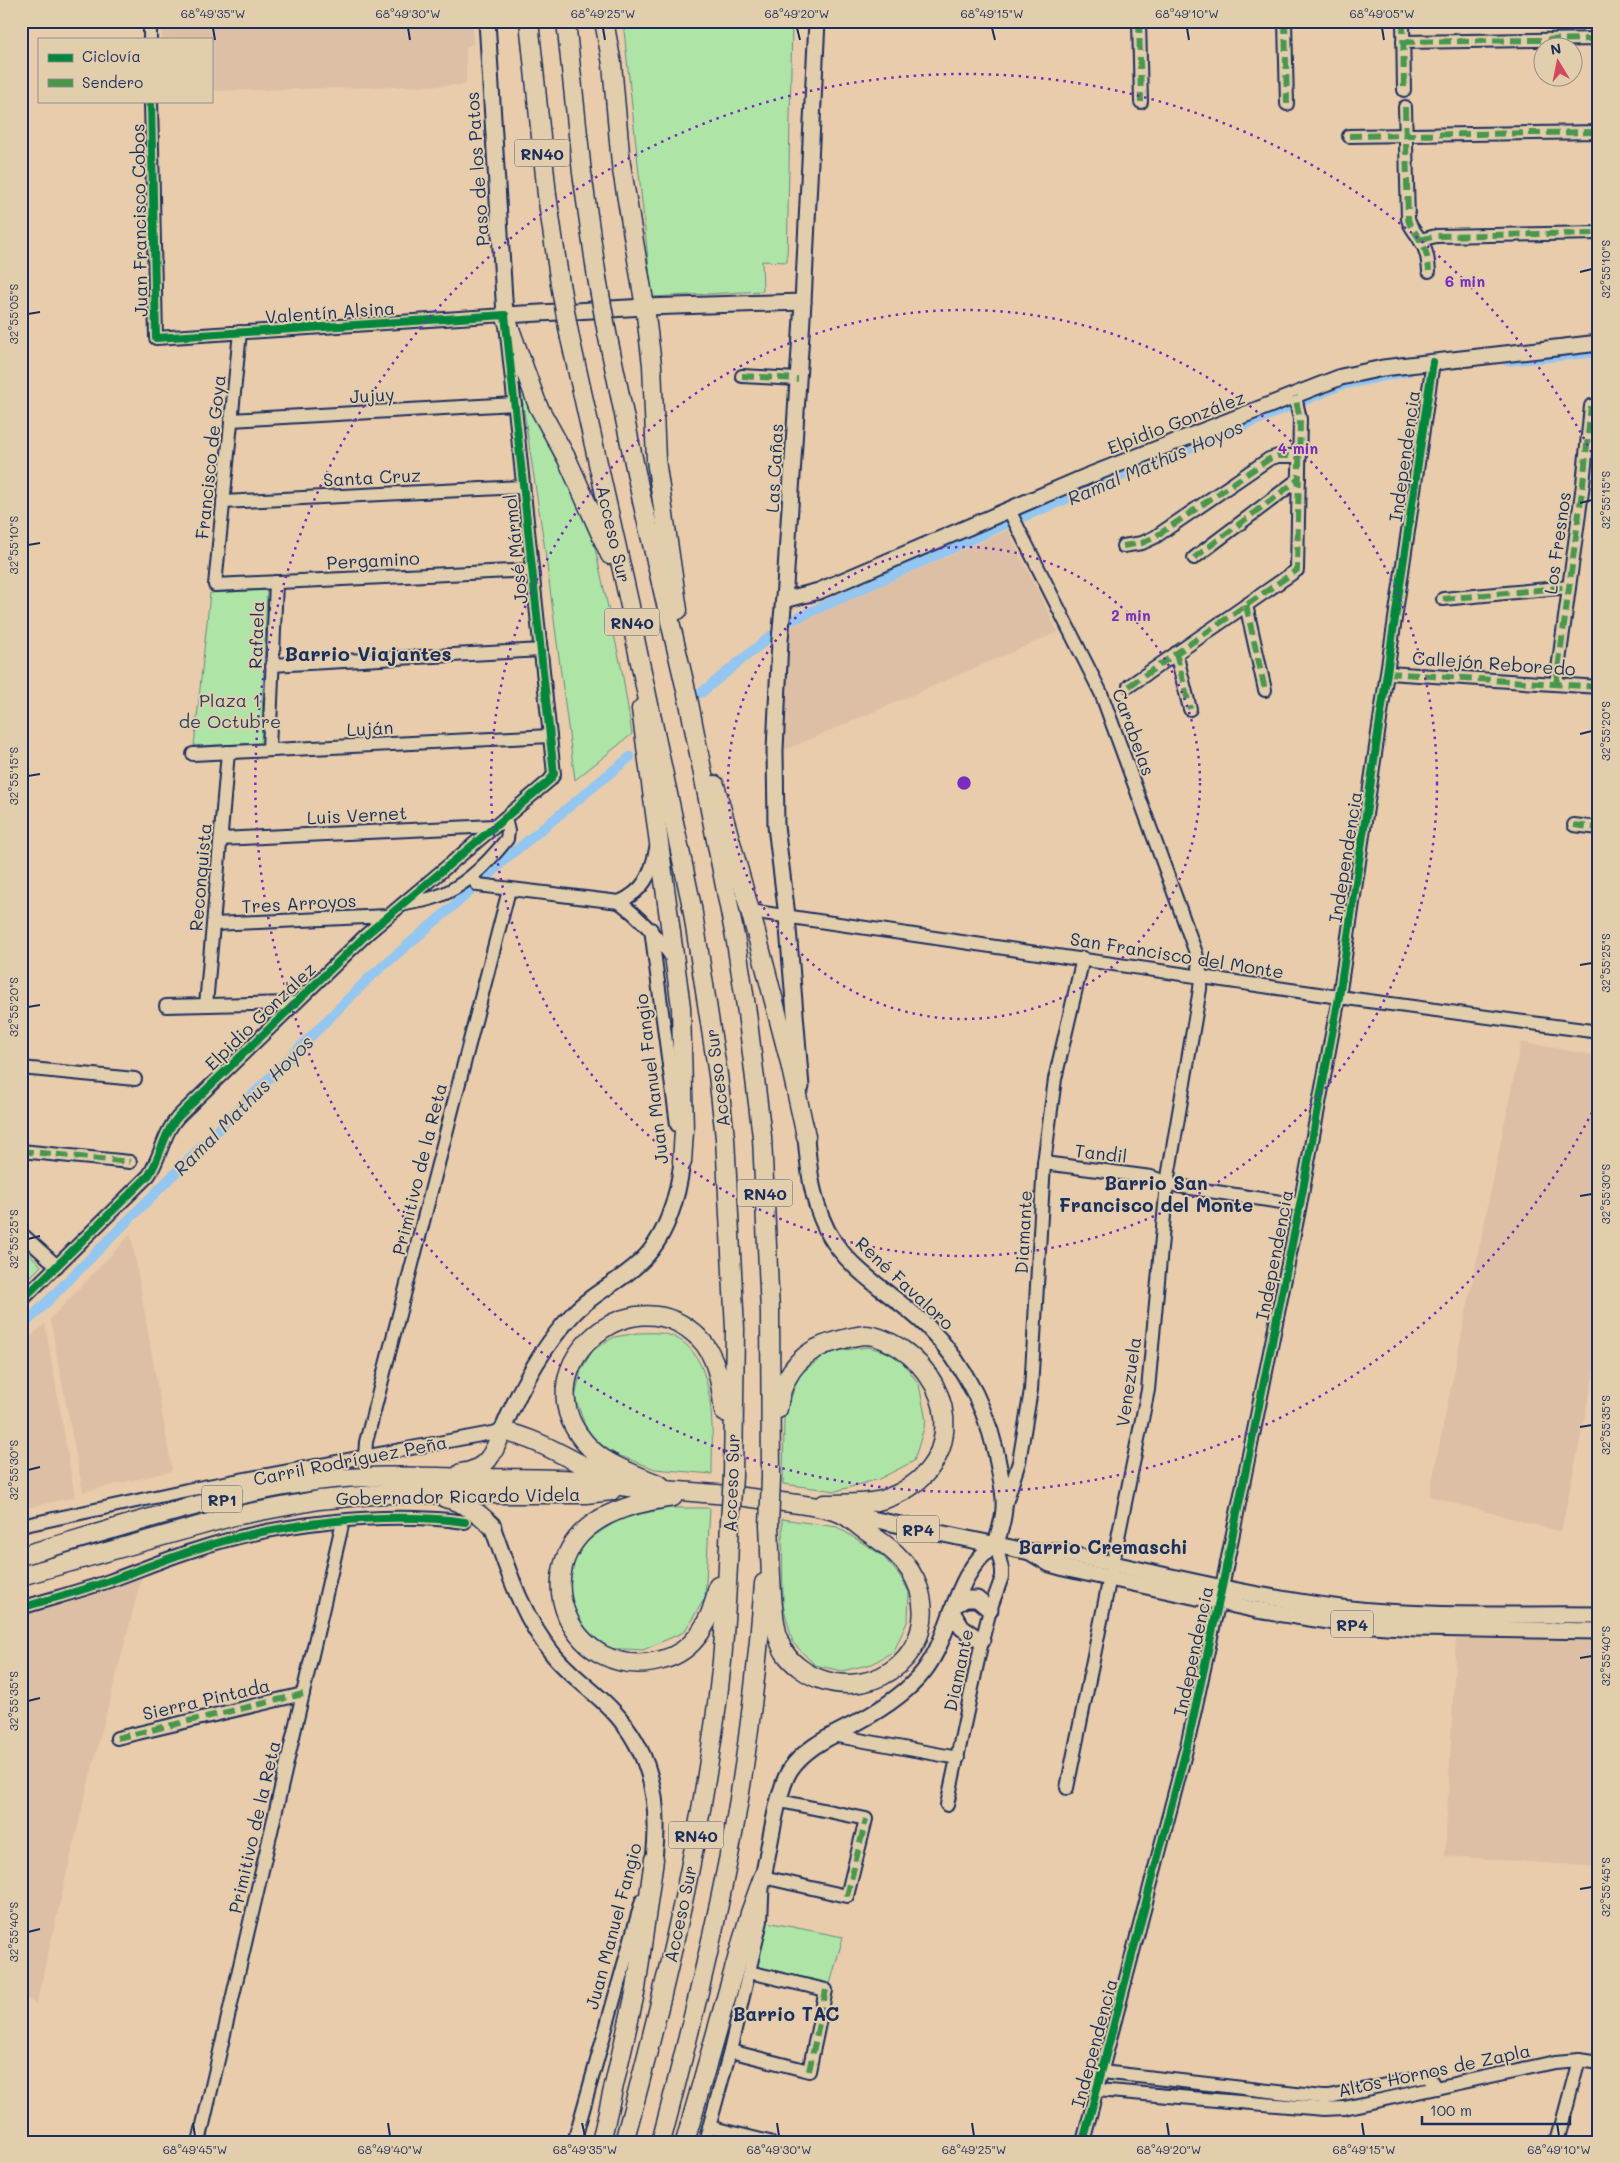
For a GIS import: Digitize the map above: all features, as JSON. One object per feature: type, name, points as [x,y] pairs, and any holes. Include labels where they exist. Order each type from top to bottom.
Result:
[{"type":"highway","name":"Acceso Sur","points":[[529,21],[546,195],[560,284],[691,898],[718,1074],[725,1138],[734,1329],[733,1476],[722,1662],[693,1851],[667,1978],[624,2142]]},
{"type":"highway","name":"Acceso Sur","points":[[566,21],[582,173],[606,333],[688,700],[736,942],[758,1092],[762,1137],[770,1312],[769,1525],[758,1657],[739,1799],[724,1880],[678,2080],[661,2142]]},
{"type":"highway","points":[[604,21],[612,64],[621,164],[645,307],[652,365],[656,460],[678,607],[688,700],[724,813],[788,1059],[806,1136]]},
{"type":"highway","points":[[505,315],[538,406],[567,459],[593,514],[630,606]]},
{"type":"highway","points":[[634,634],[643,734],[677,964],[682,1044],[684,1131],[682,1162]]},
{"type":"highway","points":[[669,1490],[602,1458],[589,1448],[578,1433],[567,1407],[566,1385],[571,1364],[585,1342],[604,1327],[627,1318],[657,1316],[682,1324],[700,1338],[714,1364],[721,1385],[733,1476]]},
{"type":"highway","points":[[770,1480],[779,1402],[784,1383],[798,1361],[815,1349],[841,1340],[866,1335],[889,1341],[910,1355],[931,1381],[940,1400],[945,1423],[942,1446],[935,1461],[923,1477],[884,1500],[865,1503],[799,1505]]},
{"type":"highway","points":[[428,1485],[466,1473],[483,1465],[493,1454],[502,1431],[536,1441],[571,1461],[634,1488]]},
{"type":"highway","name":"Gobernador Ricardo Videla","points":[[21,1556],[227,1498],[286,1486],[349,1478],[428,1485],[586,1494],[634,1488],[669,1490],[702,1492],[799,1505]]},
{"type":"highway","points":[[428,1485],[477,1512],[492,1526]]},
{"type":"highway","name":"Gobernador Ricardo Videla","points":[[21,1576],[234,1516],[289,1505],[428,1485]]},
{"type":"highway","points":[[702,1492],[631,1506],[599,1520],[575,1542],[565,1560],[560,1579],[560,1595],[572,1628],[582,1640],[604,1657],[637,1664],[673,1658],[693,1643],[706,1626],[715,1606],[730,1522]]},
{"type":"highway","name":"RP4","points":[[799,1505],[840,1512]]},
{"type":"highway","points":[[769,1525],[775,1613],[778,1634],[784,1652],[802,1669],[816,1678],[837,1684],[857,1684],[877,1680],[890,1672],[909,1654],[921,1630],[923,1604],[916,1582],[908,1566],[891,1549],[840,1512]]},
{"type":"highway","points":[[21,1546],[97,1534]]},
{"type":"highway","points":[[21,1586],[102,1554]]},
{"type":"highway","points":[[601,2142],[636,1989],[654,1859]]},
{"type":"highway","points":[[685,2142],[750,1913],[763,1876]]},
{"type":"main road","name":"Paso de los Patos","points":[[487,21],[505,315]]},
{"type":"main road","name":"Las Cañas","points":[[787,916],[775,808],[780,640],[804,302],[817,21]]},
{"type":"main road","name":"Valentín Alsina","points":[[505,315],[645,307],[804,302]]},
{"type":"main road","name":"Elpidio González","points":[[784,600],[819,591],[1088,476],[1341,377],[1383,368],[1599,343]]},
{"type":"main road","name":"René Favaloro","points":[[787,916],[806,1136],[814,1194],[822,1218],[834,1241],[851,1262],[926,1326],[956,1361],[969,1381],[979,1401],[993,1439],[1002,1481],[1004,1508],[996,1544]]},
{"type":"main road","name":"Juan Manuel Fangio","points":[[502,1431],[532,1367],[575,1311],[640,1264],[664,1231],[678,1190],[682,1162]]},
{"type":"main road","name":"RP4","points":[[840,1512],[1030,1552],[1054,1551],[1113,1563],[1301,1618],[1381,1626],[1599,1630]]},
{"type":"main road","name":"Juan Manuel Fangio","points":[[492,1526],[521,1602],[544,1643],[562,1664],[611,1708],[636,1742],[643,1755],[654,1793],[656,1836],[654,1859]]},
{"type":"main road","points":[[763,1876],[780,1801],[790,1771],[808,1751],[832,1735],[886,1705],[910,1686],[923,1672],[934,1655],[973,1564],[983,1552],[996,1544]]},
{"type":"main road","name":"RP4","points":[[1030,1552],[1050,1564],[1110,1578],[1221,1594],[1344,1608],[1415,1612],[1599,1615]]},
{"type":"main road","points":[[954,1608],[966,1599],[977,1599],[990,1610]]},
{"type":"main road","points":[[954,1608],[962,1628],[982,1641]]},
{"type":"street","points":[[150,21],[150,38]]},
{"type":"street","points":[[609,21],[612,64]]},
{"type":"street","points":[[1140,21],[1141,102]]},
{"type":"street","points":[[1285,21],[1287,104]]},
{"type":"street","points":[[1403,21],[1404,90]]},
{"type":"street","points":[[1403,42],[1599,38]]},
{"type":"street","name":"Juan Francisco Cobos","points":[[151,102],[156,338]]},
{"type":"street","points":[[1405,107],[1408,219],[1410,227],[1427,253],[1429,271]]},
{"type":"street","points":[[1349,136],[1599,132]]},
{"type":"street","points":[[1420,240],[1436,236],[1599,233]]},
{"type":"street","name":"Valentín Alsina","points":[[156,338],[505,315]]},
{"type":"street","name":"José Mármol","points":[[505,315],[554,774],[550,780]]},
{"type":"street","name":"Francisco de Goya","points":[[215,585],[240,332]]},
{"type":"street","name":"Independencia","points":[[1083,2142],[1187,1746],[1221,1594],[1300,1205],[1339,997],[1433,362]]},
{"type":"street","points":[[742,376],[798,380]]},
{"type":"street","points":[[1129,686],[1297,570],[1300,420],[1294,396]]},
{"type":"street","name":"Jujuy","points":[[231,420],[515,404]]},
{"type":"street","name":"Los Fresnos","points":[[1556,684],[1583,484],[1591,406]]},
{"type":"street","points":[[1123,546],[1155,537],[1269,459],[1278,456],[1300,456]]},
{"type":"street","points":[[1194,558],[1299,479]]},
{"type":"street","name":"Santa Cruz","points":[[223,502],[523,487]]},
{"type":"street","name":"Carabelas","points":[[1009,510],[1101,694],[1196,953],[1200,976]]},
{"type":"street","name":"Pergamino","points":[[215,585],[532,570]]},
{"type":"street","name":"Rafaela","points":[[269,750],[276,582]]},
{"type":"street","points":[[1443,599],[1569,587]]},
{"type":"street","points":[[1246,605],[1265,690]]},
{"type":"street","points":[[272,665],[541,650]]},
{"type":"street","points":[[1176,653],[1190,709]]},
{"type":"street","name":"Callejón Reboredo","points":[[1388,673],[1599,687]]},
{"type":"street","name":"Luján","points":[[193,754],[550,736]]},
{"type":"street","name":"Reconquista","points":[[206,1005],[228,752]]},
{"type":"street","name":"Elpidio González","points":[[21,1301],[149,1175],[158,1159],[164,1138],[175,1119],[386,916],[550,780]]},
{"type":"street","points":[[399,906],[435,897],[472,877],[507,839],[508,831],[505,818]]},
{"type":"street","points":[[1574,825],[1599,828]]},
{"type":"street","name":"Luis Vernet","points":[[221,839],[494,826]]},
{"type":"street","points":[[618,902],[637,892],[647,881],[653,864],[658,832]]},
{"type":"street","points":[[472,877],[478,885],[618,902],[652,929],[677,964]]},
{"type":"street","name":"Primitivo de la Reta","points":[[365,1456],[366,1442],[509,890]]},
{"type":"street","name":"San Francisco del Monte","points":[[750,911],[1083,958],[1339,997],[1599,1032]]},
{"type":"street","name":"Tres Arroyos","points":[[214,924],[386,916]]},
{"type":"street","name":"Juan Manuel Fangio","points":[[652,929],[682,1162]]},
{"type":"street","name":"Diamante","points":[[1004,1508],[1019,1462],[1031,1390],[1044,1163],[1055,1079],[1083,958]]},
{"type":"street","name":"Venezuela","points":[[1067,1788],[1148,1390],[1167,1183],[1200,976]]},
{"type":"street","points":[[166,1006],[294,1003]]},
{"type":"street","points":[[21,1068],[135,1079]]},
{"type":"street","points":[[21,1151],[130,1162]]},
{"type":"street","name":"Tandil","points":[[1044,1163],[1151,1177],[1167,1183],[1300,1205]]},
{"type":"street","points":[[21,1236],[24,1236],[57,1266]]},
{"type":"street","name":"Carril Rodríguez Peña","points":[[21,1526],[187,1490],[502,1431]]},
{"type":"street","points":[[21,1608],[108,1581],[195,1549],[263,1532],[343,1521],[412,1518],[465,1522]]},
{"type":"street","name":"Primitivo de la Reta","points":[[199,2142],[343,1521]]},
{"type":"street","name":"Diamante","points":[[947,1805],[982,1641],[990,1610],[1003,1573],[996,1544]]},
{"type":"street","name":"Sierra Pintada","points":[[117,1738],[303,1694]]},
{"type":"street","points":[[832,1735],[958,1758]]},
{"type":"street","points":[[704,2142],[730,2051],[761,1921],[763,1876],[847,1896],[866,1819],[780,1801]]},
{"type":"street","name":"Juan Manuel Fangio","points":[[574,2142],[654,1859]]},
{"type":"street","points":[[730,2051],[809,2071],[826,1990],[749,1972]]},
{"type":"street","points":[[1557,2142],[1579,2060]]},
{"type":"street","name":"Altos Hornos de Zapla","points":[[1097,2090],[1324,2109],[1344,2108],[1555,2062],[1579,2060],[1599,2063]]},
{"type":"street","points":[[1102,2072],[1322,2097],[1428,2076],[1436,2088]]},
{"type":"street","points":[[709,2127],[769,2142]]},
{"type":"shaded area","points":[[162,21],[473,21],[473,44],[466,47],[466,85],[212,91],[212,38],[162,38]]},
{"type":"shaded area","points":[[1008,530],[1058,632],[778,753],[783,640],[796,622]]},
{"type":"shaded area","points":[[1521,1042],[1599,1056],[1599,1348],[1561,1532],[1429,1496]]},
{"type":"shaded area","points":[[131,1234],[172,1471],[83,1492],[50,1319]]},
{"type":"shaded area","points":[[45,1323],[75,1497],[21,1509],[21,1346]]},
{"type":"shaded area","points":[[142,1576],[84,1800],[36,2005],[21,1993],[21,1617],[110,1590]]},
{"type":"shaded area","points":[[1456,1639],[1599,1640],[1599,1867],[1445,1856]]},
{"type":"green space","points":[[623,21],[792,21],[787,262],[762,261],[763,291],[652,297]]},
{"type":"green space","points":[[518,372],[536,420],[556,460],[581,501],[593,539],[622,671],[632,734],[575,780],[544,543]]},
{"type":"green space","name":"Plaza 1 de Octubre","points":[[267,590],[261,743],[194,746],[210,593]]},
{"type":"green space","points":[[21,1245],[41,1266],[21,1286]]},
{"type":"green space","points":[[638,1333],[665,1334],[683,1342],[695,1355],[704,1373],[709,1393],[712,1474],[655,1469],[602,1449],[585,1425],[575,1397],[581,1370],[593,1350],[614,1337]]},
{"type":"green space","points":[[868,1347],[897,1355],[919,1384],[926,1421],[914,1461],[879,1479],[836,1491],[783,1484],[784,1419],[799,1375],[829,1352]]},
{"type":"green space","points":[[670,1508],[710,1508],[705,1598],[684,1632],[643,1650],[604,1648],[579,1626],[567,1583],[572,1562],[588,1540],[621,1518]]},
{"type":"green space","points":[[782,1519],[837,1527],[882,1555],[900,1576],[909,1592],[908,1620],[894,1651],[872,1664],[842,1671],[815,1665],[793,1643],[783,1605]]},
{"type":"green space","points":[[767,1922],[843,1937],[830,1984],[755,1966]]},
{"type":"waterway","name":"Ramal Mathus Hoyos","points":[[1507,361],[1599,352]]},
{"type":"waterway","name":"Ramal Mathus Hoyos","points":[[1305,400],[1341,385],[1409,371]]},
{"type":"waterway","name":"Ramal Mathus Hoyos","points":[[1023,517],[1288,407]]},
{"type":"waterway","name":"Ramal Mathus Hoyos","points":[[790,621],[1006,524]]},
{"type":"waterway","name":"Ramal Mathus Hoyos","points":[[701,693],[772,635]]},
{"type":"waterway","name":"Ramal Mathus Hoyos","points":[[485,880],[503,861],[630,757]]},
{"type":"waterway","name":"Ramal Mathus Hoyos","points":[[21,1328],[369,978],[472,890]]},
{"type":"marked path","points":[[1139,21],[1141,102]]},
{"type":"marked path","points":[[1285,21],[1287,104]]},
{"type":"marked path","points":[[1403,21],[1404,90]]},
{"type":"marked path","points":[[1403,42],[1599,39]]},
{"type":"marked path","points":[[1405,107],[1408,219],[1424,248],[1428,259],[1429,271]]},
{"type":"marked path","points":[[1349,136],[1599,132]]},
{"type":"marked path","points":[[1420,240],[1436,236],[1599,233]]},
{"type":"marked path","points":[[742,376],[798,379]]},
{"type":"marked path","points":[[1129,686],[1297,570],[1300,419],[1295,396]]},
{"type":"marked path","points":[[1556,684],[1583,484],[1591,406]]},
{"type":"marked path","points":[[1123,546],[1142,543],[1155,537],[1269,459],[1278,456],[1300,456]]},
{"type":"marked path","points":[[1194,558],[1299,479]]},
{"type":"marked path","points":[[1443,599],[1569,587]]},
{"type":"marked path","points":[[1246,605],[1265,690]]},
{"type":"marked path","points":[[1176,653],[1190,709]]},
{"type":"marked path","points":[[1388,673],[1599,687]]},
{"type":"marked path","points":[[1574,825],[1599,828]]},
{"type":"marked path","points":[[21,1151],[130,1162]]},
{"type":"marked path","points":[[117,1738],[303,1694]]},
{"type":"marked path","points":[[847,1896],[866,1819]]},
{"type":"marked path","points":[[809,2071],[826,1990]]},
{"type":"cycle path","points":[[21,1301],[149,1175],[166,1135],[181,1114],[367,934],[550,780],[554,774],[505,315],[156,338],[151,102]]},
{"type":"cycle path","points":[[1083,2142],[1187,1746],[1222,1587],[1300,1205],[1339,997],[1433,362]]},
{"type":"cycle path","points":[[21,1608],[98,1585],[194,1550],[293,1526],[364,1519],[399,1518],[465,1522]]},
{"type":"district","name":"Barrio Viajantes","points":[[368,653]]},
{"type":"district","name":"Barrio San Francisco del Monte","points":[[1156,1193]]},
{"type":"district","name":"Barrio Cremaschi","points":[[1103,1546]]},
{"type":"district","name":"Barrio TAC","points":[[786,2013]]}]
